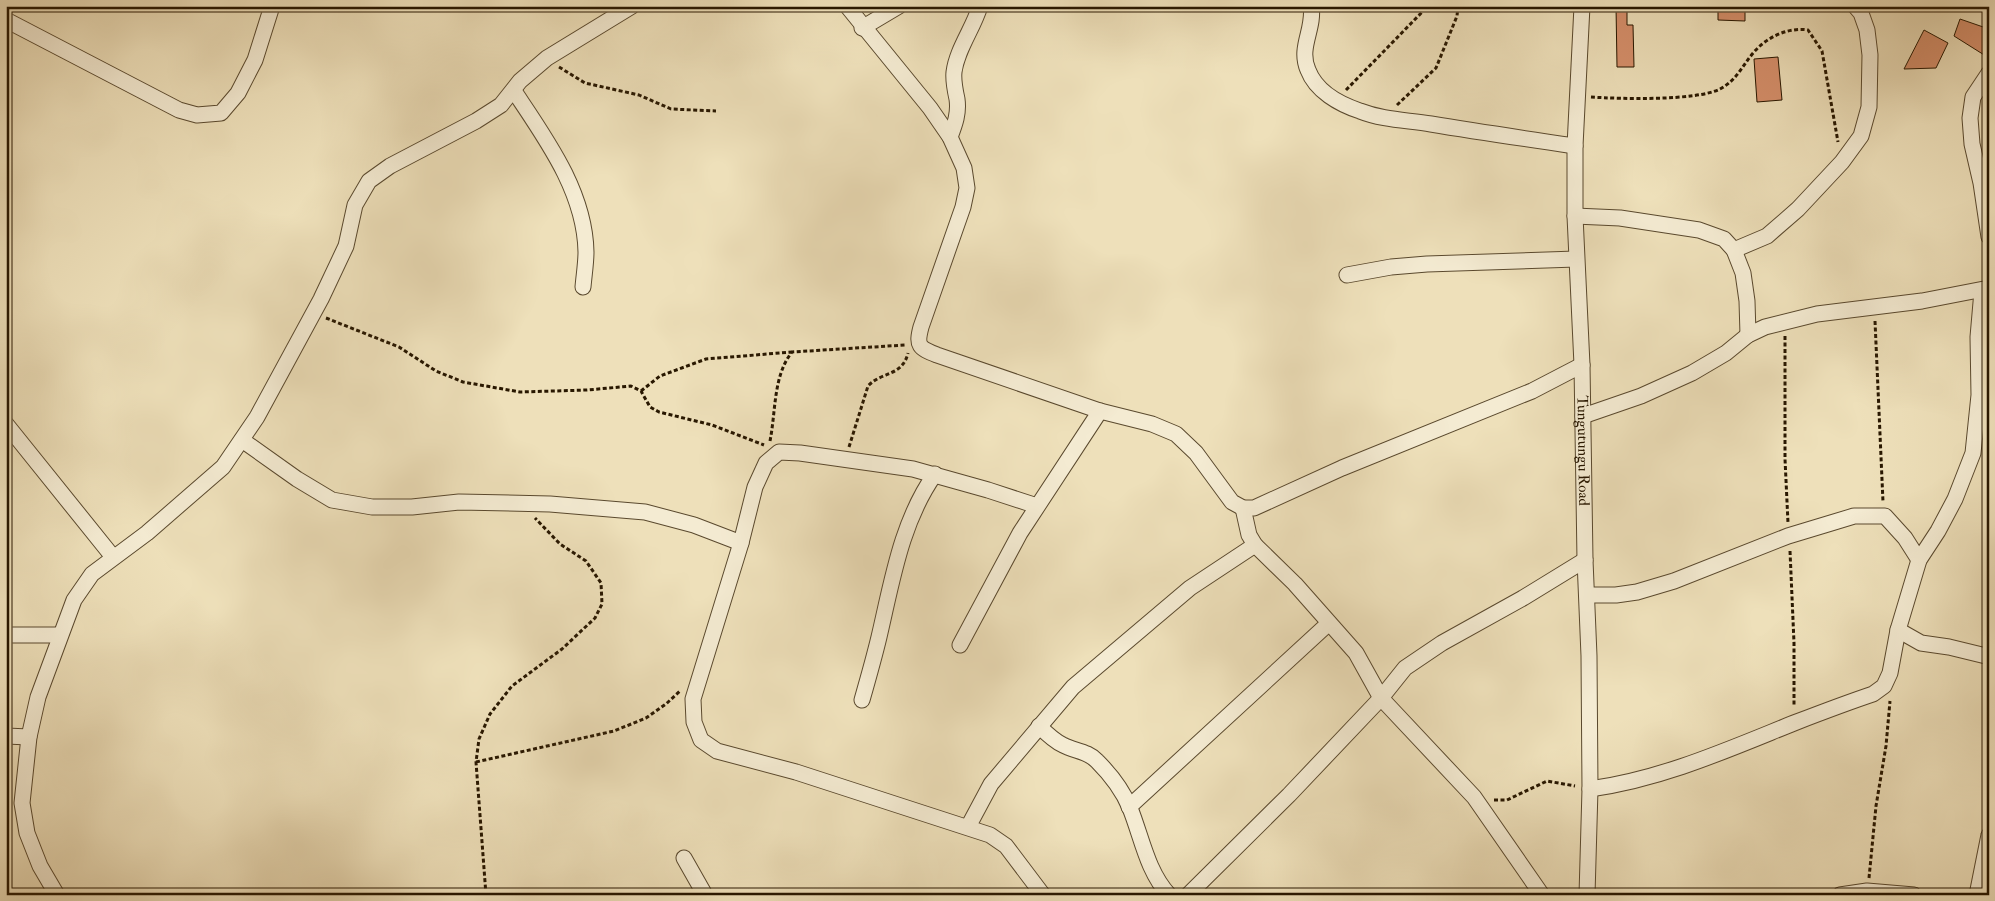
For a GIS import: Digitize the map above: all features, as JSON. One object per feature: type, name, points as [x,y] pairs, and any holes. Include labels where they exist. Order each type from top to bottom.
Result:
[{"type":"street","points":[[6,20],[179,110],[197,115],[221,113],[238,93],[255,60],[272,6]]},
{"type":"street","points":[[57,895],[40,866],[26,832],[22,803],[29,737],[38,697],[59,635],[74,600],[92,574],[147,533],[223,467],[258,417],[314,313],[346,246],[355,205],[369,181],[390,166],[485,116],[502,105],[526,75],[547,58],[632,6]]},
{"type":"street","points":[[847,6],[862,28],[930,108],[950,137],[964,168],[967,188],[963,207],[918,337],[919,345],[924,350],[937,355],[1100,411],[1152,424],[1176,434],[1196,453],[1232,502],[1243,508],[1254,508],[1342,468],[1532,391],[1582,365]]},
{"type":"street","points":[[862,28],[899,6]]},
{"type":"street","points":[[950,137],[958,113],[954,74],[957,58],[980,6]]},
{"type":"street","points":[[1311,6],[1312,22],[1304,50],[1308,70],[1322,91],[1336,100],[1359,111],[1383,118],[1575,146]]},
{"type":"street","name":"Tungutungu Road","points":[[1582,6],[1575,146],[1575,216],[1582,365],[1587,595],[1590,789],[1587,895]]},
{"type":"street","points":[[1734,250],[1767,236],[1798,209],[1842,162],[1861,136],[1869,107],[1870,55],[1867,30],[1861,13],[1855,6]]},
{"type":"street","points":[[1989,73],[1973,97],[1970,118],[1972,144],[1981,182],[1989,238]]},
{"type":"street","points":[[514,91],[547,140],[570,182],[581,219],[586,251],[583,287]]},
{"type":"street","points":[[1575,216],[1620,218],[1699,230],[1724,239],[1734,250],[1743,272],[1747,301],[1748,335]]},
{"type":"street","points":[[1347,274],[1427,264],[1576,260]]},
{"type":"street","points":[[1583,416],[1641,396],[1692,373],[1726,353],[1748,335],[1765,327],[1817,314],[1874,308],[1985,289],[1978,337],[1979,395],[1972,453],[1955,499],[1938,531],[1919,560],[1898,630],[1890,674],[1884,686],[1872,694],[1794,723],[1717,755],[1656,776],[1621,785],[1590,789]]},
{"type":"street","points":[[960,645],[1020,533],[1100,411]]},
{"type":"street","points":[[6,424],[113,557]]},
{"type":"street","points":[[242,440],[297,479],[332,500],[372,507],[459,502],[645,512],[694,525],[741,544]]},
{"type":"street","points":[[1037,506],[935,474],[883,464],[779,452],[766,464],[755,487],[741,544],[693,699],[694,722],[702,740],[717,751],[796,772],[990,835],[1006,846],[1042,895]]},
{"type":"street","points":[[862,700],[903,542],[913,513],[924,490],[935,474]]},
{"type":"street","points":[[1243,508],[1249,535],[1255,545],[1296,584],[1356,653],[1381,698],[1474,797],[1528,878],[1542,895]]},
{"type":"street","points":[[1587,595],[1616,595],[1637,592],[1674,581],[1788,536],[1854,516],[1885,516],[1905,538],[1919,560]]},
{"type":"street","points":[[968,827],[991,784],[1073,687],[1190,588],[1255,545]]},
{"type":"street","points":[[1188,895],[1289,795],[1381,698],[1405,668],[1442,643],[1524,598],[1585,560]]},
{"type":"street","points":[[1130,806],[1329,623]]},
{"type":"street","points":[[1898,630],[1921,643],[1988,654]]},
{"type":"street","points":[[6,634],[59,635]]},
{"type":"street","points":[[1039,726],[1062,745],[1087,753],[1096,759],[1120,790],[1130,806],[1152,869],[1160,884],[1169,895]]},
{"type":"street","points":[[6,736],[29,737]]},
{"type":"street","points":[[1977,895],[1989,835]]},
{"type":"street","points":[[684,858],[705,895]]},
{"type":"street","points":[[1840,895],[1867,891],[1914,895]]},
{"type":"path","points":[[1336,100],[1428,6]]},
{"type":"path","points":[[1383,118],[1436,68],[1457,16],[1458,6]]},
{"type":"path","points":[[1577,96],[1612,99],[1699,96],[1720,89],[1738,76],[1754,52],[1769,38],[1796,28],[1808,30],[1822,51],[1842,162]]},
{"type":"path","points":[[547,58],[566,73],[585,83],[639,95],[671,109],[716,111]]},
{"type":"path","points":[[1874,308],[1881,478],[1885,516]]},
{"type":"path","points":[[314,313],[399,347],[436,370],[463,382],[520,392],[587,390],[631,386],[641,391],[650,407],[659,412],[712,425],[769,447],[779,377],[783,363],[792,352]]},
{"type":"path","points":[[1786,321],[1785,459],[1794,643],[1794,723]]},
{"type":"path","points":[[641,391],[660,376],[706,359],[910,345],[906,362],[900,369],[873,380],[868,386],[844,459]]},
{"type":"path","points":[[486,895],[476,762],[482,730],[490,714],[512,686],[568,643],[595,618],[602,604],[601,583],[586,561],[560,544],[520,504]]},
{"type":"path","points":[[1867,891],[1876,806],[1888,730],[1890,674]]},
{"type":"path","points":[[476,762],[534,751],[614,731],[646,718],[666,704],[685,686]]},
{"type":"path","points":[[1474,797],[1507,800],[1547,781],[1590,789]]},
{"type":"building","points":[[1616,6],[1627,6],[1627,25],[1633,25],[1634,67],[1617,67]]},
{"type":"building","points":[[1718,7],[1745,8],[1745,21],[1718,20]]},
{"type":"building","points":[[1960,19],[1989,29],[1989,58],[1954,36]]},
{"type":"building","points":[[1924,30],[1948,43],[1936,68],[1904,69]]},
{"type":"building","points":[[1778,57],[1782,100],[1757,102],[1754,59]]}]
